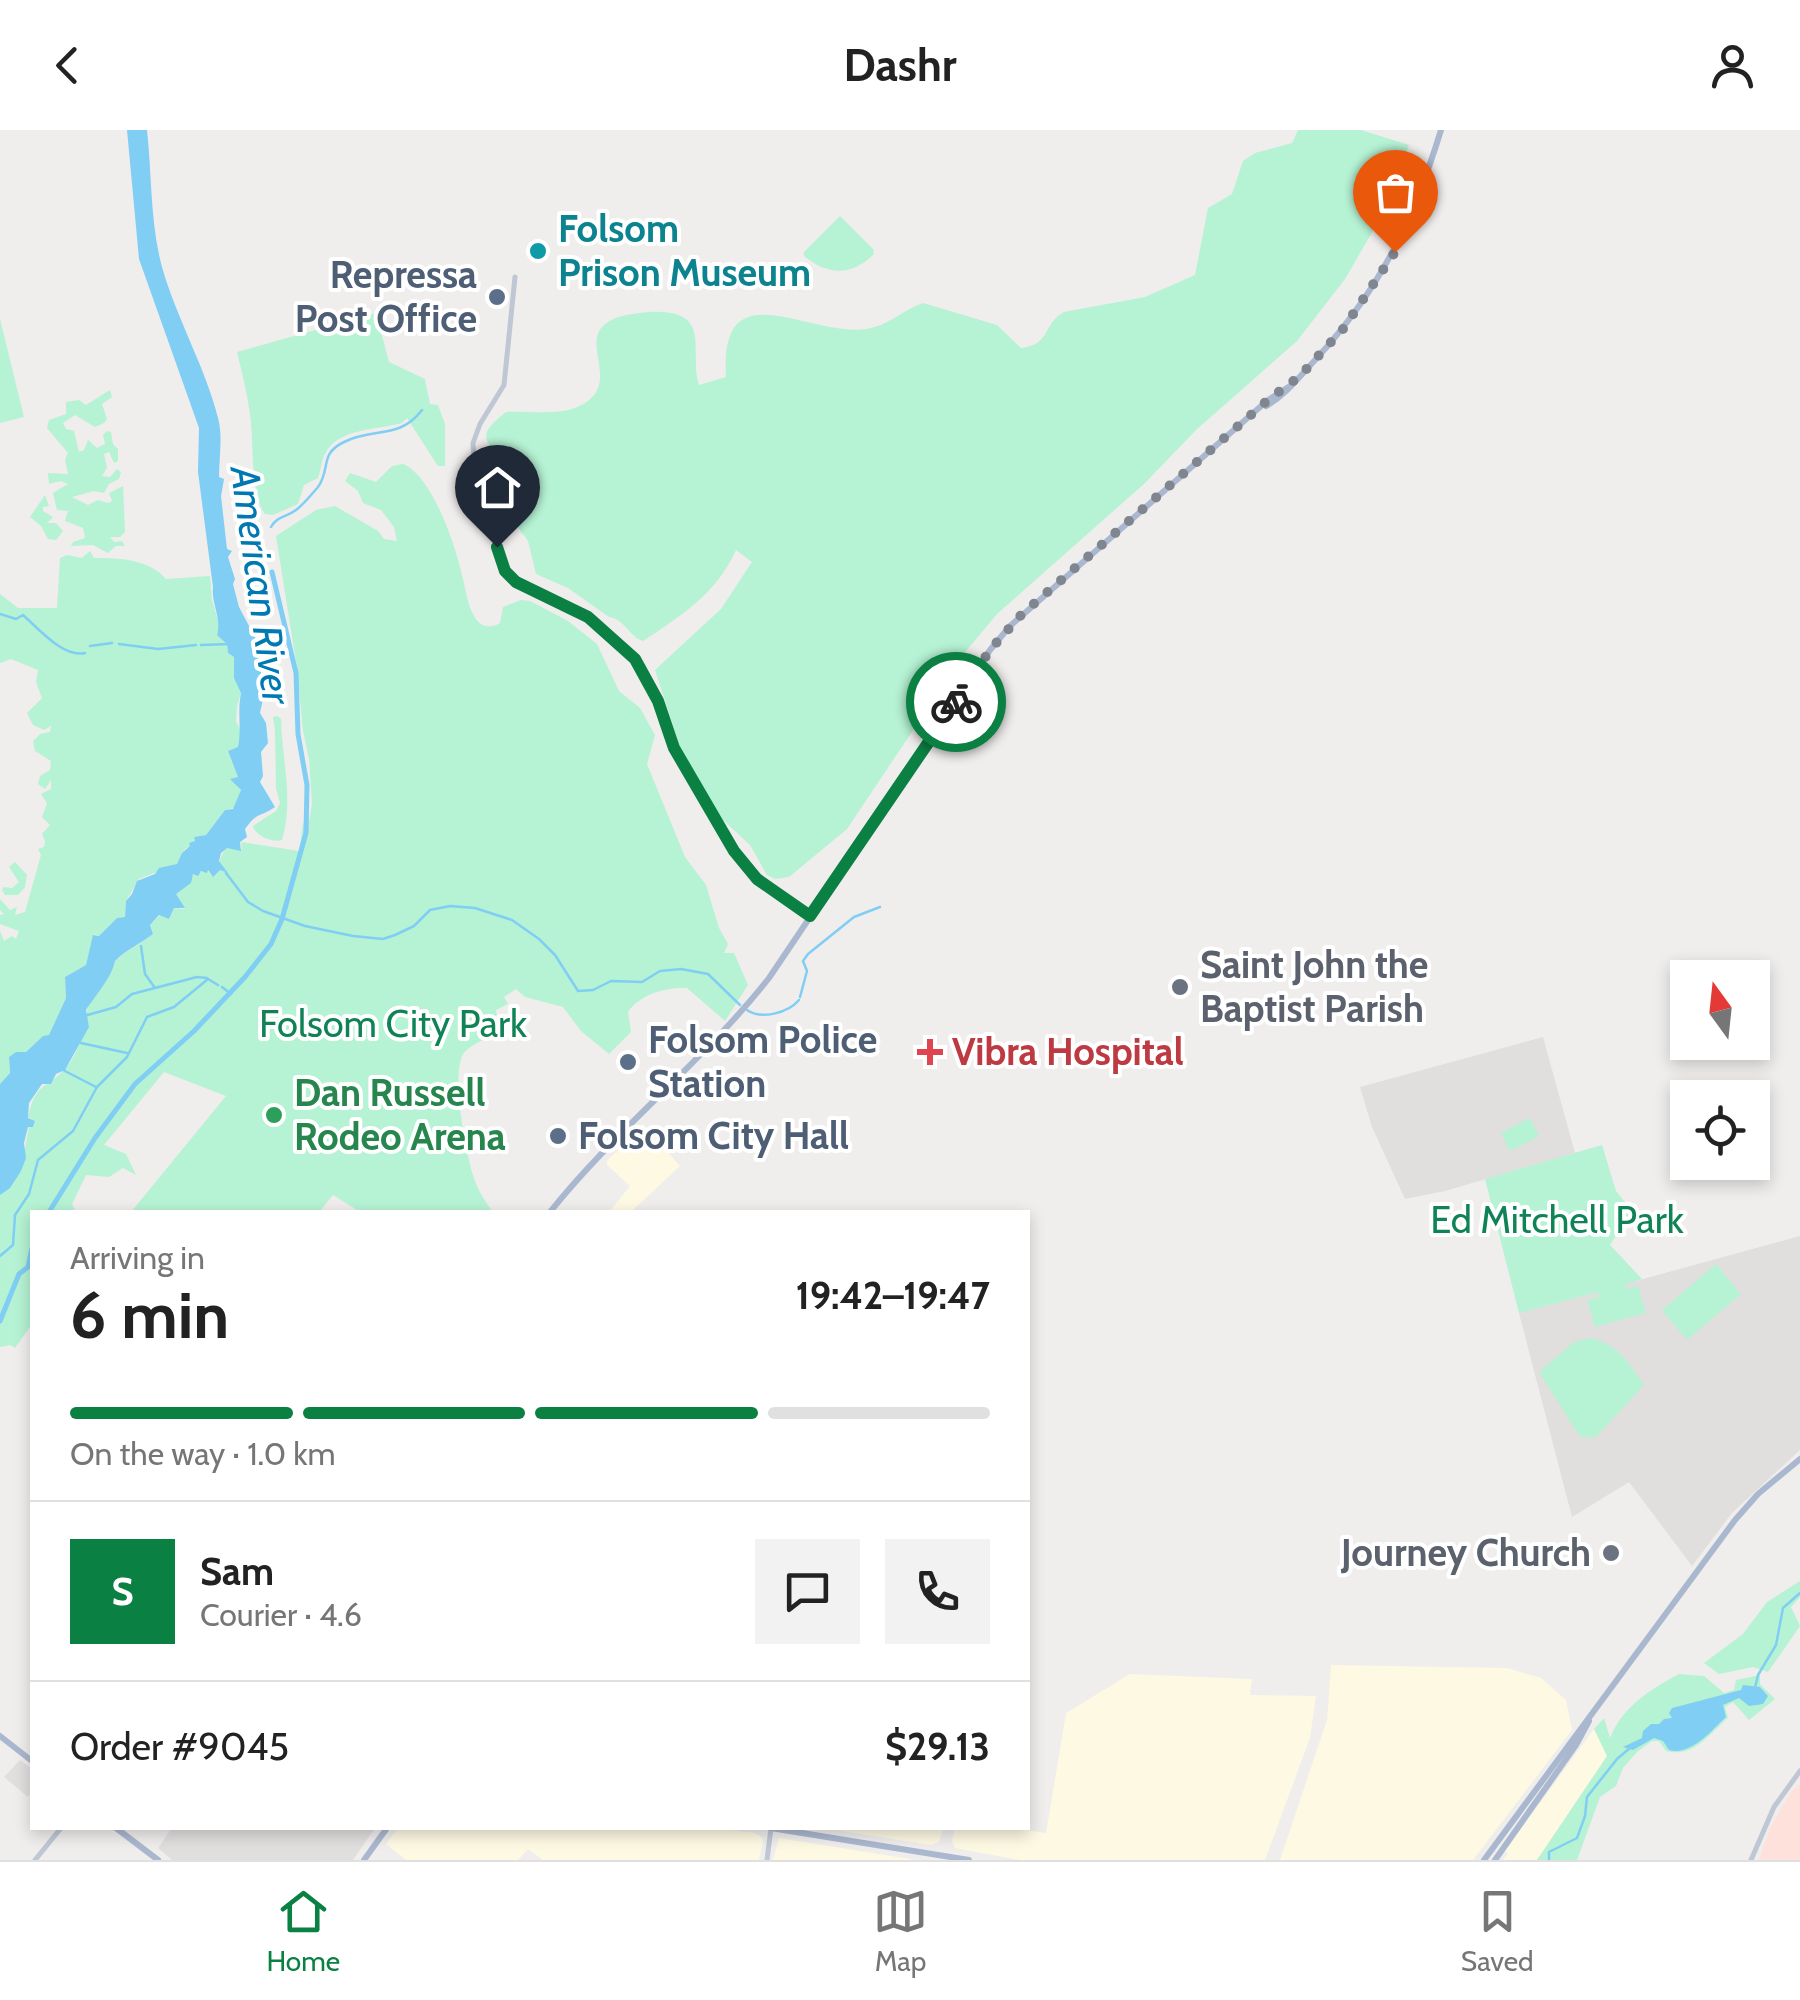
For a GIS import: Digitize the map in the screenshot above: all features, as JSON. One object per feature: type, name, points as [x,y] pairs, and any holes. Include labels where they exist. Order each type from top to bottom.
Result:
[{"type":"main road","points":[[552,1210],[602,1152],[734,1022],[761,988],[1000,638],[1021,615],[1282,388],[1290,386],[1343,329],[1383,272],[1414,210],[1441,130]]},
{"type":"main road","points":[[1496,1858],[1591,1717],[1734,1520],[1800,1458]]},
{"type":"main road","points":[[1484,1860],[1573,1736],[1591,1717]]},
{"type":"main road","points":[[0,1736],[30,1760]]},
{"type":"main road","points":[[1561,1765],[1573,1736]]},
{"type":"main road","points":[[119,1830],[158,1860]]},
{"type":"main road","points":[[364,1860],[386,1830]]},
{"type":"main road","points":[[783,1830],[970,1860]]},
{"type":"main road","points":[[1496,1858],[1496,1847],[1504,1831]]},
{"type":"street","points":[[515,278],[504,385],[480,424],[473,451],[489,502],[501,562],[510,578],[599,624],[635,659],[658,701],[674,748],[734,851],[757,879],[810,916]]},
{"type":"street","points":[[1751,1860],[1771,1814],[1800,1771]]},
{"type":"street","points":[[35,1860],[59,1830]]},
{"type":"street","points":[[768,1860],[771,1830]]},
{"type":"shaded area","points":[[1543,1037],[1575,1153],[1405,1199],[1372,1127],[1360,1087]]},
{"type":"shaded area","points":[[643,1124],[680,1166],[633,1210],[611,1210],[630,1186],[607,1161]]},
{"type":"shaded area","points":[[1800,1236],[1800,1450],[1732,1513],[1692,1566],[1629,1482],[1572,1517],[1519,1313]]},
{"type":"shaded area","points":[[1331,1665],[1507,1668],[1541,1678],[1566,1700],[1572,1730],[1473,1860],[1280,1860],[1327,1720]]},
{"type":"shaded area","points":[[1130,1674],[1252,1679],[1250,1695],[1316,1696],[1310,1738],[1265,1860],[1020,1860],[955,1848],[955,1830],[1046,1833],[1066,1713]]},
{"type":"shaded area","points":[[1594,1729],[1608,1756],[1537,1860],[1503,1860],[1508,1854],[1505,1851]]},
{"type":"shaded area","points":[[20,1760],[30,1768],[28,1797],[4,1777]]},
{"type":"shaded area","points":[[1800,1784],[1800,1860],[1759,1860],[1770,1828]]},
{"type":"shaded area","points":[[171,1830],[374,1830],[353,1860],[172,1860],[158,1848]]},
{"type":"shaded area","points":[[396,1830],[732,1830],[755,1833],[763,1842],[759,1860],[543,1860],[528,1849],[518,1860],[406,1860],[386,1844]]},
{"type":"shaded area","points":[[836,1830],[942,1830],[939,1842],[931,1845]]},
{"type":"shaded area","points":[[779,1838],[916,1860],[773,1860]]},
{"type":"green space","points":[[1298,130],[1361,130],[1409,145],[1385,210],[1345,279],[1297,341],[997,614],[966,651],[847,829],[789,877],[775,879],[767,875],[750,845],[721,818],[681,750],[655,670],[721,609],[752,562],[736,550],[719,579],[697,602],[643,641],[638,639],[619,621],[568,588],[536,574],[528,541],[499,502],[509,471],[508,464],[486,438],[490,427],[506,412],[570,410],[588,401],[598,389],[598,336],[604,325],[620,317],[649,312],[683,317],[691,325],[699,385],[726,377],[728,344],[737,325],[752,316],[771,315],[843,329],[866,329],[923,303],[997,325],[1021,348],[1031,346],[1064,312],[1145,297],[1195,275],[1208,208],[1232,194],[1243,161],[1255,153],[1292,143]]},
{"type":"green space","points":[[840,216],[874,254],[857,267],[839,271],[821,267],[804,252]]},
{"type":"green space","points":[[376,313],[389,362],[425,379],[430,404],[438,405],[445,424],[445,466],[438,466],[407,418],[402,423],[339,439],[325,454],[318,478],[304,485],[298,504],[273,515],[265,514],[257,494],[250,414],[237,352]]},
{"type":"green space","points":[[0,319],[24,417],[0,423]]},
{"type":"green space","points":[[110,390],[112,397],[102,404],[107,419],[104,423],[95,427],[75,415],[63,423],[66,429],[74,431],[79,452],[88,440],[97,448],[105,444],[103,435],[107,431],[118,449],[118,461],[114,463],[109,452],[104,454],[107,468],[102,476],[110,477],[117,469],[121,472],[119,479],[109,484],[104,493],[94,491],[72,497],[88,505],[98,500],[108,503],[112,501],[109,493],[123,486],[125,532],[120,537],[110,537],[125,546],[116,546],[108,553],[93,545],[71,546],[85,538],[83,528],[65,521],[68,511],[57,510],[53,493],[68,484],[49,484],[48,473],[68,474],[68,453],[47,428],[49,420],[66,414],[66,402],[79,400],[86,405]]},
{"type":"green space","name":"Folsom City Park","points":[[403,464],[414,471],[432,495],[479,623],[500,623],[503,607],[530,601],[568,621],[597,644],[619,691],[640,708],[655,735],[647,764],[685,857],[706,885],[728,944],[724,953],[734,953],[748,985],[725,1021],[687,988],[646,996],[628,1012],[631,1032],[609,1054],[581,1031],[563,1007],[525,997],[516,989],[504,997],[508,1004],[496,1010],[499,1034],[464,1053],[459,1077],[471,1167],[492,1210],[357,1210],[333,1195],[321,1210],[133,1210],[226,1096],[164,1072],[104,1145],[126,1154],[136,1175],[123,1168],[109,1177],[86,1175],[72,1204],[75,1210],[30,1210],[30,1327],[15,1348],[0,1347],[0,1195],[21,1171],[29,1126],[33,1127],[35,1121],[28,1117],[34,1097],[72,1059],[89,1025],[87,1008],[91,1000],[115,961],[153,934],[150,925],[160,915],[169,919],[174,908],[185,909],[176,894],[190,883],[193,874],[207,870],[211,875],[220,870],[228,873],[219,862],[225,848],[242,849],[241,842],[299,851],[303,823],[309,821],[312,804],[309,759],[276,536],[316,510],[335,506],[378,531],[384,539],[397,541],[394,527],[381,510],[363,503],[358,491],[345,481],[350,473],[376,482],[392,466]]},
{"type":"green space","points":[[45,495],[49,506],[43,507],[43,511],[53,517],[47,523],[56,523],[63,531],[56,540],[48,539],[30,517]]},
{"type":"green space","points":[[90,551],[94,558],[123,559],[151,567],[166,579],[210,576],[220,627],[217,634],[234,657],[241,693],[236,722],[241,730],[238,748],[228,751],[238,777],[232,779],[241,791],[234,808],[225,810],[206,835],[194,837],[195,842],[189,843],[191,846],[177,864],[139,879],[126,901],[125,917],[117,918],[99,936],[94,934],[86,965],[65,977],[66,998],[49,1035],[9,1059],[10,1073],[0,1084],[0,931],[4,941],[12,936],[16,939],[19,931],[0,924],[0,915],[4,914],[0,899],[10,910],[17,907],[15,915],[25,912],[41,855],[38,849],[44,847],[42,834],[50,825],[42,817],[47,803],[41,794],[51,789],[51,780],[45,789],[38,784],[40,776],[50,770],[51,761],[35,751],[33,741],[50,732],[51,726],[44,730],[33,725],[27,713],[42,698],[36,682],[38,670],[11,659],[0,663],[0,594],[18,608],[57,608],[60,558],[82,558]]},
{"type":"green space","points":[[273,717],[281,719],[287,795],[285,825],[282,840],[278,841],[261,836],[253,826],[276,811],[280,803]]},
{"type":"green space","points":[[15,862],[27,875],[25,887],[18,895],[5,895],[4,887],[12,888],[19,882],[9,867]]},
{"type":"green space","points":[[1530,1118],[1539,1136],[1510,1151],[1501,1133]]},
{"type":"green space","name":"Ed Mitchell Park","points":[[1602,1145],[1616,1191],[1632,1211],[1610,1245],[1642,1279],[1624,1285],[1626,1289],[1638,1286],[1646,1313],[1595,1327],[1587,1300],[1599,1297],[1598,1292],[1519,1313],[1485,1179]]},
{"type":"green space","points":[[1716,1264],[1741,1294],[1687,1340],[1662,1310]]},
{"type":"green space","points":[[1590,1338],[1615,1349],[1644,1385],[1596,1437],[1580,1437],[1539,1372],[1574,1342]]},
{"type":"green space","points":[[1800,1581],[1800,1597],[1791,1607],[1800,1626],[1768,1672],[1753,1667],[1719,1674],[1704,1663],[1743,1634],[1767,1602]]},
{"type":"green space","points":[[1679,1674],[1704,1676],[1724,1693],[1734,1690],[1736,1680],[1760,1675],[1760,1684],[1775,1699],[1749,1720],[1733,1702],[1725,1707],[1728,1718],[1700,1744],[1685,1751],[1666,1751],[1659,1741],[1652,1741],[1623,1768],[1616,1786],[1600,1797],[1577,1860],[1537,1860],[1607,1756],[1594,1729],[1604,1718],[1610,1738],[1630,1708]]},
{"type":"water","points":[[127,130],[147,130],[153,216],[162,267],[218,418],[219,477],[224,479],[221,496],[227,549],[232,551],[228,557],[239,607],[259,645],[263,699],[260,713],[266,723],[268,743],[261,752],[260,782],[275,807],[245,829],[247,837],[240,842],[241,851],[227,848],[221,853],[219,861],[228,873],[220,870],[213,877],[208,870],[198,876],[193,874],[191,883],[176,894],[185,908],[174,908],[169,919],[159,915],[150,925],[153,934],[115,961],[86,1010],[89,1027],[65,1070],[56,1074],[51,1084],[42,1084],[29,1103],[28,1118],[35,1121],[33,1127],[28,1127],[24,1143],[26,1158],[10,1188],[0,1195],[0,1084],[10,1073],[9,1057],[26,1052],[49,1035],[66,998],[65,977],[86,965],[93,935],[99,936],[117,918],[125,917],[126,901],[137,881],[155,874],[159,868],[177,864],[194,837],[206,835],[225,810],[233,809],[241,790],[230,779],[238,777],[228,751],[238,747],[241,693],[234,678],[234,657],[217,635],[198,472],[199,428],[139,259]]},
{"type":"water","points":[[1743,1685],[1760,1687],[1768,1696],[1763,1704],[1749,1706],[1739,1698],[1723,1705],[1726,1717],[1693,1746],[1669,1750],[1663,1741],[1654,1738],[1633,1750],[1623,1747],[1642,1738],[1651,1724],[1672,1718],[1672,1708],[1741,1690]]},
{"type":"waterway","name":"American River","points":[[271,527],[299,508],[318,487],[328,457],[336,447],[404,426],[422,410]]},
{"type":"waterway","name":"American River","points":[[50,1210],[95,1138],[135,1084],[194,1031],[245,977],[271,944],[282,919],[306,833],[307,785],[298,734],[296,673],[272,572]]},
{"type":"waterway","points":[[0,614],[16,619],[23,615],[60,647],[85,653]]},
{"type":"waterway","points":[[90,646],[112,643]]},
{"type":"waterway","points":[[119,644],[158,649],[196,645]]},
{"type":"waterway","name":"American River","points":[[201,645],[230,644]]},
{"type":"waterway","points":[[226,873],[248,902],[305,926],[383,939],[414,926],[430,910],[450,906],[475,908],[512,920],[539,939],[555,955],[578,991],[593,990],[611,981],[642,982],[660,971],[681,969],[708,974],[740,1005]]},
{"type":"waterway","points":[[800,997],[807,971],[803,961],[808,954],[854,917],[880,907]]},
{"type":"waterway","points":[[141,946],[145,974],[155,988]]},
{"type":"waterway","points":[[84,1016],[116,1007],[132,994],[197,977],[207,978]]},
{"type":"waterway","points":[[0,1256],[13,1245],[15,1215],[29,1194],[38,1160],[73,1131],[97,1087],[127,1057],[147,1017],[174,1007],[208,979],[218,985]]},
{"type":"waterway","points":[[222,987],[231,994]]},
{"type":"waterway","points":[[747,1010],[774,1014],[799,1000]]},
{"type":"waterway","points":[[81,1043],[127,1053]]},
{"type":"waterway","points":[[63,1070],[96,1087]]},
{"type":"waterway","points":[[0,1321],[30,1258]]},
{"type":"waterway","points":[[1755,1688],[1758,1675],[1776,1645],[1783,1608],[1800,1593]]},
{"type":"waterway","points":[[1549,1860],[1549,1852],[1577,1838],[1587,1797],[1630,1748]]},
{"type":"way so far","points":[[956,702],[990,650],[1021,615],[1300,376],[1357,311],[1395,252]]},
{"type":"place","name":"Folsom Prison Museum","points":[[538,251]]},
{"type":"place","name":"Repressa Post Office","points":[[497,297]]},
{"type":"place","name":"Saint John the Baptist Parish","points":[[1180,987]]},
{"type":"place","name":"Vibra Hospital","points":[[930,1052]]},
{"type":"place","name":"Folsom Police Station","points":[[628,1062]]},
{"type":"place","name":"Dan Russell Rodeo Arena","points":[[274,1115]]},
{"type":"place","name":"Folsom City Hall","points":[[558,1136]]},
{"type":"place","name":"Journey Church","points":[[1611,1553]]},
{"type":"route","points":[[497,547],[505,571],[516,582],[588,617],[635,659],[658,701],[674,748],[734,851],[757,879],[810,916],[956,702]]}]
